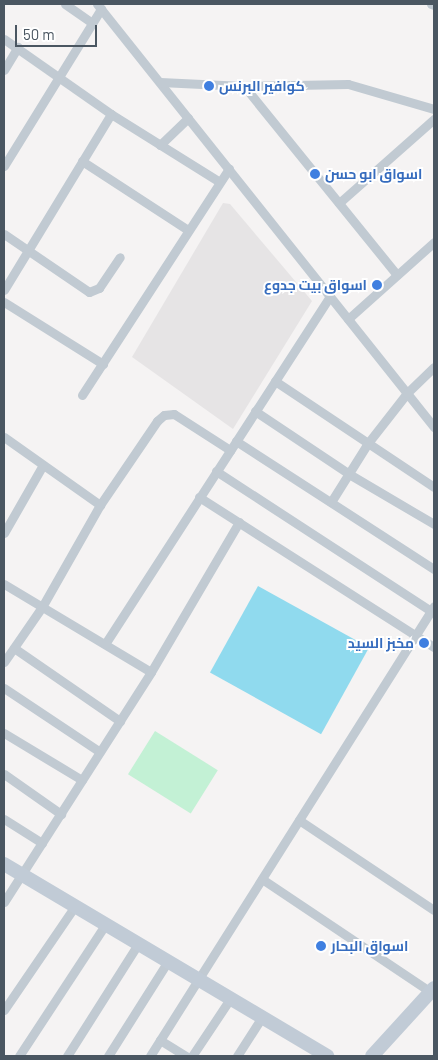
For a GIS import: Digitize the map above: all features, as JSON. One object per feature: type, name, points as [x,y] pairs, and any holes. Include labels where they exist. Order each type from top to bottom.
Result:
[{"type":"street","points":[[65,4],[92,23]]},
{"type":"street","points":[[4,166],[92,23],[99,6],[434,427]]},
{"type":"street","points":[[4,39],[111,114],[220,182]]},
{"type":"street","points":[[4,70],[18,47]]},
{"type":"street","points":[[160,82],[244,86],[348,84],[434,109]]},
{"type":"street","points":[[244,86],[397,275]]},
{"type":"street","points":[[4,290],[111,114]]},
{"type":"street","points":[[160,145],[188,118]]},
{"type":"street","points":[[339,203],[434,119]]},
{"type":"street","points":[[82,161],[188,230]]},
{"type":"street","points":[[82,395],[228,169]]},
{"type":"street","points":[[4,234],[89,292],[99,288],[120,257]]},
{"type":"street","points":[[348,319],[434,242]]},
{"type":"street","points":[[105,644],[330,296]]},
{"type":"street","points":[[4,302],[103,364]]},
{"type":"street","points":[[331,502],[368,443],[407,393],[434,367]]},
{"type":"street","points":[[275,381],[434,488]]},
{"type":"street","points":[[255,411],[349,474],[434,524]]},
{"type":"street","points":[[4,662],[42,607],[100,505],[157,421],[164,415],[174,414],[230,450]]},
{"type":"street","points":[[4,437],[100,505]]},
{"type":"street","points":[[236,441],[434,569]]},
{"type":"street","points":[[4,533],[43,465]]},
{"type":"street","points":[[150,1056],[433,609],[216,471]]},
{"type":"street","points":[[199,497],[434,647]]},
{"type":"street","points":[[4,902],[151,672],[239,522]]},
{"type":"street","points":[[4,584],[151,672]]},
{"type":"street","points":[[14,648],[120,721]]},
{"type":"street","points":[[4,688],[100,752]]},
{"type":"street","points":[[4,733],[82,780]]},
{"type":"street","points":[[4,774],[61,814]]},
{"type":"street","points":[[4,819],[42,843]]},
{"type":"street","points":[[299,820],[434,910]]},
{"type":"street","points":[[4,864],[327,1056]]},
{"type":"street","points":[[262,879],[433,990],[372,1056]]},
{"type":"street","points":[[4,1010],[75,906]]},
{"type":"street","points":[[19,1056],[105,925]]},
{"type":"street","points":[[67,1056],[138,944]]},
{"type":"street","points":[[108,1056],[168,961]]},
{"type":"street","points":[[192,1056],[230,999]]},
{"type":"street","points":[[237,1056],[262,1018]]},
{"type":"street","points":[[160,1040],[186,1056]]},
{"type":"shaded area","points":[[223,203],[230,204],[312,301],[233,429],[132,357]]},
{"type":"green space","points":[[155,731],[218,770],[191,813],[128,774]]},
{"type":"water","points":[[258,586],[369,648],[321,734],[210,673]]},
{"type":"place","name":"كوافير البرنس","points":[[209,86]]},
{"type":"place","name":"اسواق ابو حسن","points":[[315,174]]},
{"type":"place","name":"اسواق بيت جدوع","points":[[377,285]]},
{"type":"place","name":"مخبز السيد","points":[[424,643]]},
{"type":"place","name":"اسواق البحار","points":[[321,946]]}]
